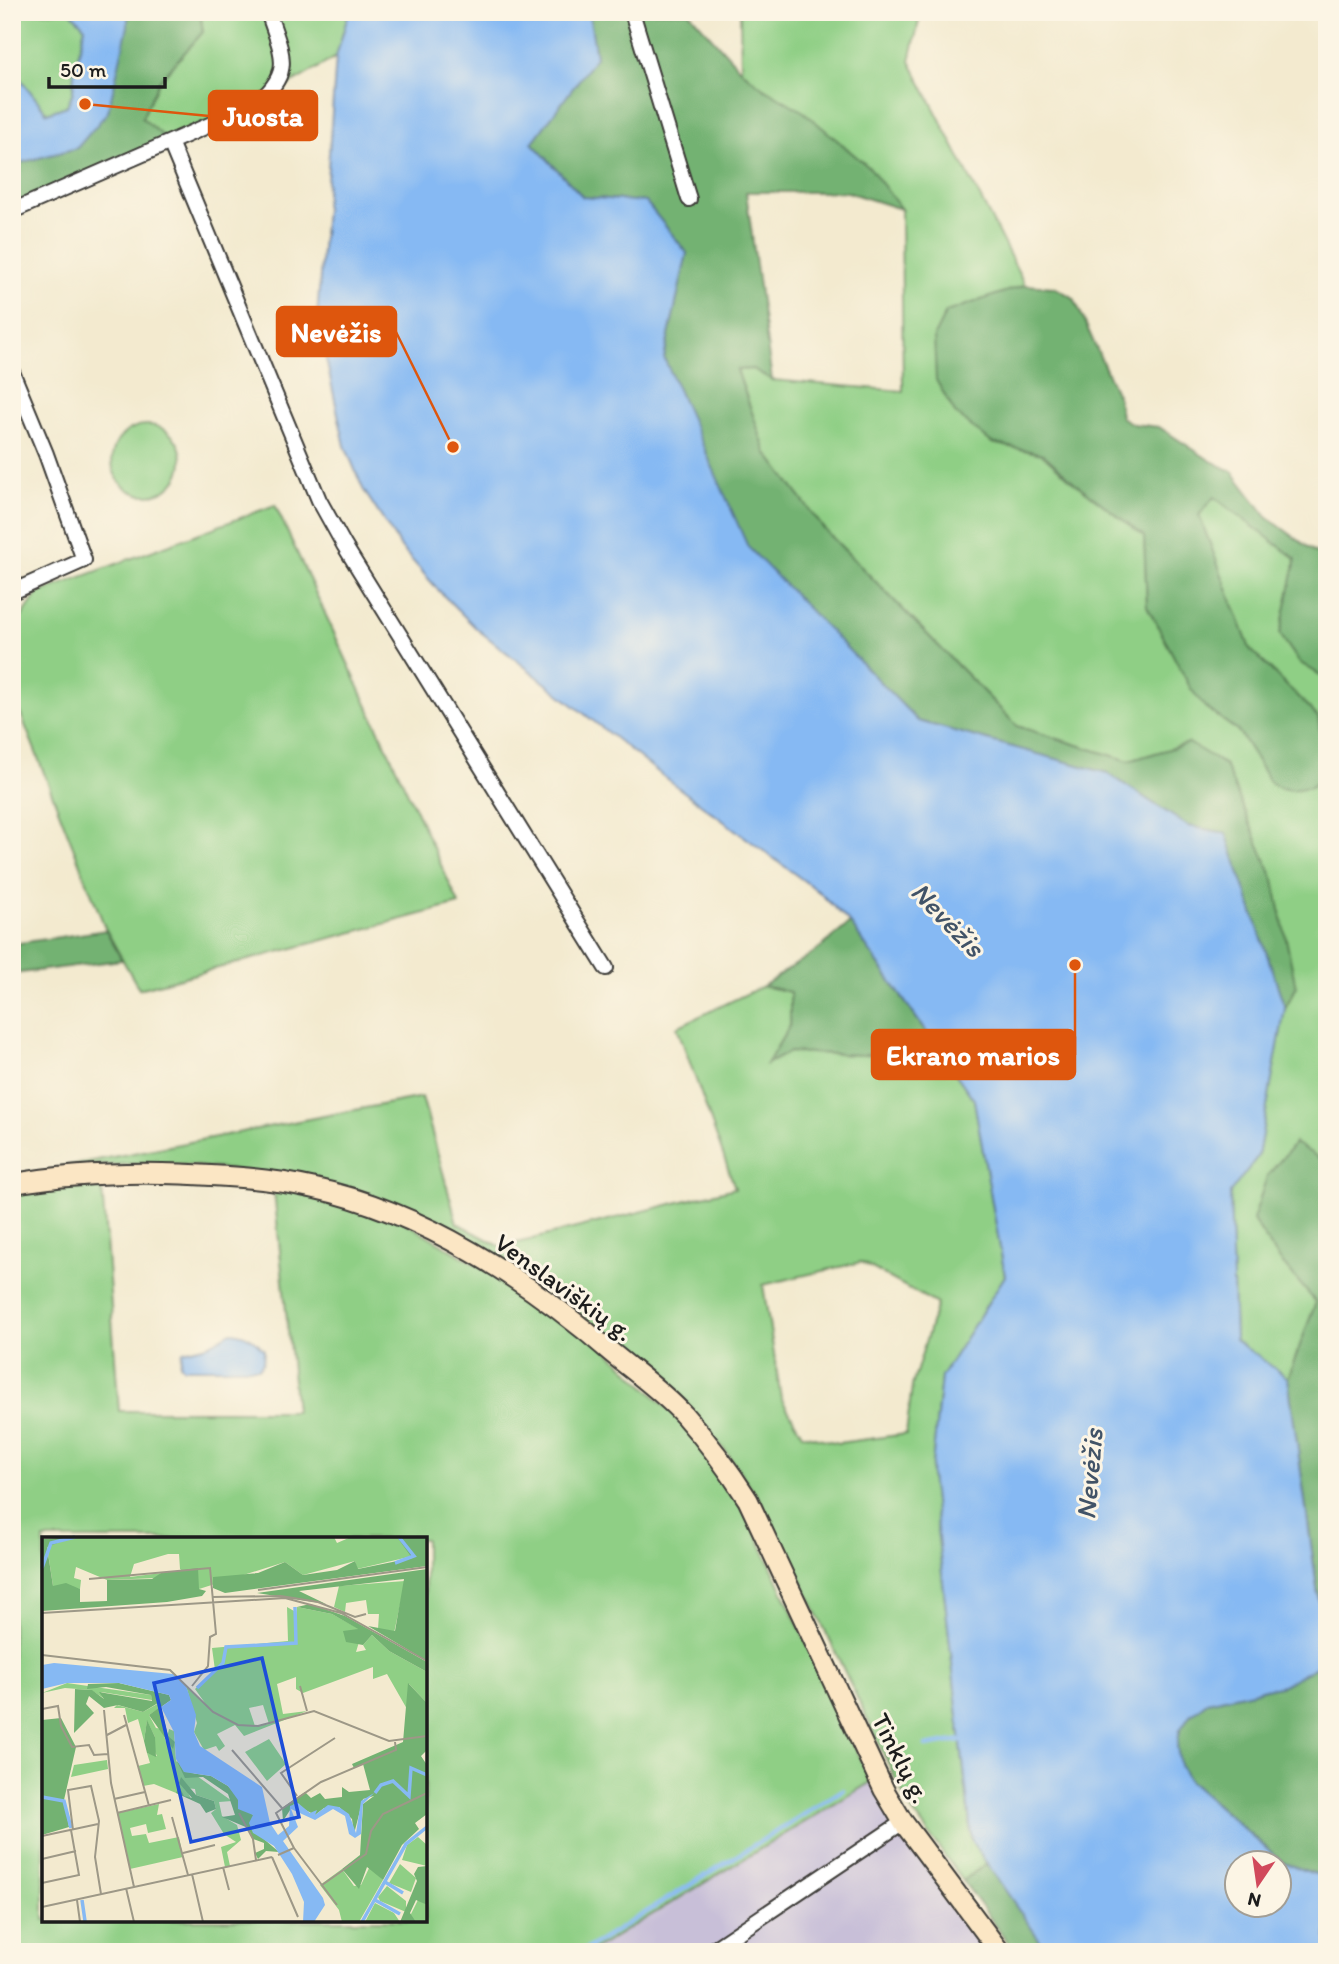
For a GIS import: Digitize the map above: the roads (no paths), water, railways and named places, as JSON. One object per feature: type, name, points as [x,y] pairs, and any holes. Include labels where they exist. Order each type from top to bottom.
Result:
[{"type":"main road","name":"Venslaviškių g.","points":[[12,1184],[134,1172],[262,1179],[353,1198],[461,1245],[533,1290],[683,1413],[723,1462],[748,1500],[784,1572]]},
{"type":"main road","name":"Tinklų g.","points":[[784,1572],[884,1790],[903,1822],[1000,1952]]},
{"type":"street","points":[[12,211],[253,106],[266,96],[280,78],[283,55],[268,12]]},
{"type":"street","points":[[632,12],[689,199]]},
{"type":"street","points":[[170,142],[319,500],[344,545],[606,968]]},
{"type":"street","points":[[12,372],[46,454],[84,560],[12,592]]},
{"type":"street","points":[[709,1952],[903,1822]]},
{"type":"water","points":[[71,12],[128,12],[128,26],[108,112],[77,148],[12,165],[12,68],[47,113],[67,106],[73,92],[74,72],[85,27]]},
{"type":"water","points":[[349,12],[589,12],[596,57],[532,143],[583,197],[646,202],[687,253],[664,358],[748,547],[918,721],[1107,773],[1188,826],[1226,833],[1285,1008],[1258,1156],[1230,1193],[1235,1340],[1288,1378],[1327,1661],[1283,1685],[1207,1702],[1190,1715],[1180,1730],[1177,1746],[1180,1766],[1190,1782],[1266,1848],[1224,1848],[1224,1918],[1294,1918],[1294,1867],[1327,1878],[1327,1952],[1048,1952],[972,1842],[931,1475],[941,1377],[1005,1276],[974,1100],[850,923],[819,892],[668,780],[477,629],[402,549],[363,489],[345,446],[317,318],[336,57]]},
{"type":"water","points":[[231,1332],[249,1337],[264,1350],[263,1362],[259,1368],[184,1368],[180,1364],[183,1351],[208,1345]]},
{"type":"waterway","points":[[926,1746],[961,1740]]},
{"type":"waterway","points":[[582,1952],[843,1790]]},
{"type":"place","name":"Juosta","points":[[85,104]]},
{"type":"place","name":"Nevėžis","points":[[453,447]]},
{"type":"place","name":"Ekrano marios","points":[[1075,965]]}]
